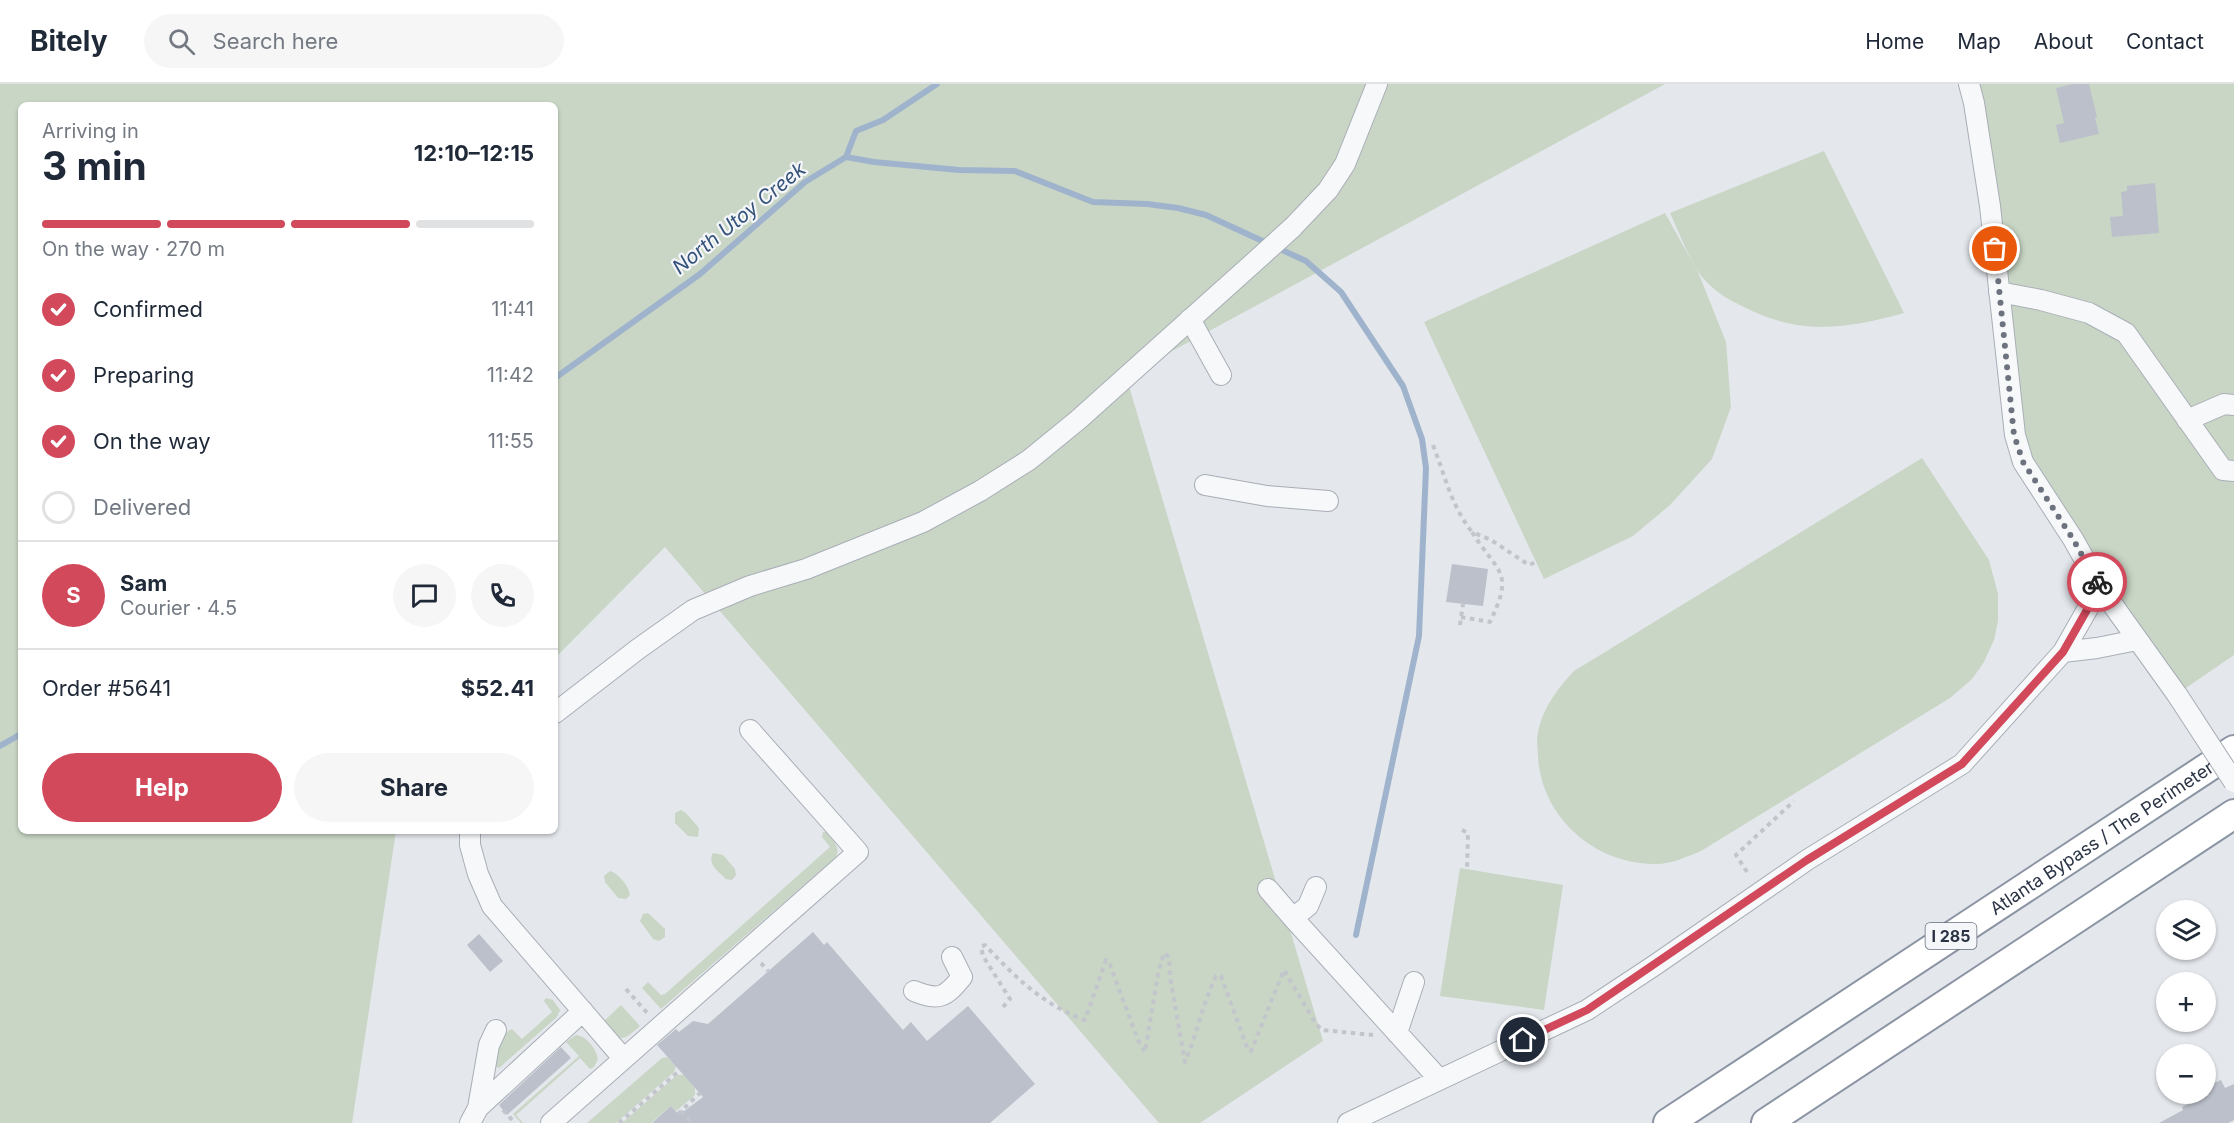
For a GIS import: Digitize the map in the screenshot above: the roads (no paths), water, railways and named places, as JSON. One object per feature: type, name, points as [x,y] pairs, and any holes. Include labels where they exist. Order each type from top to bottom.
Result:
[{"type":"highway","name":"Atlanta Bypass / The Perimeter","points":[[1668,1123],[2234,750]]},
{"type":"highway","points":[[1766,1123],[2234,814]]},
{"type":"street","points":[[558,711],[693,610],[750,586],[806,569],[923,522],[980,491],[1029,460],[1261,256],[1328,190],[1345,164],[1377,84]]},
{"type":"street","points":[[1969,84],[1990,206],[2014,435],[2023,462],[2073,539],[2100,587],[2178,696],[2234,782]]},
{"type":"street","points":[[1999,292],[2089,313],[2126,333],[2223,470],[2234,471]]},
{"type":"street","points":[[1190,319],[1221,375]]},
{"type":"street","points":[[2187,420],[2224,404],[2234,405]]},
{"type":"street","points":[[1205,485],[1267,496],[1328,501]]},
{"type":"street","points":[[1348,1123],[1587,1010],[1807,860],[1962,764],[2063,652],[2100,587]]},
{"type":"street","points":[[2063,652],[2137,640]]},
{"type":"street","points":[[551,1123],[623,1058],[863,858],[750,730]]},
{"type":"street","points":[[470,834],[470,845],[478,874],[492,906],[623,1058]]},
{"type":"street","points":[[1293,918],[1308,906],[1316,887]]},
{"type":"street","points":[[1268,889],[1439,1079]]},
{"type":"street","points":[[914,991],[932,998],[949,993],[962,977],[952,957]]},
{"type":"street","points":[[1397,1033],[1414,982]]},
{"type":"street","points":[[474,1115],[583,1011]]},
{"type":"street","points":[[474,1115],[489,1045],[496,1030]]},
{"type":"waterway","name":"North Utoy Creek","points":[[558,376],[700,274],[805,182],[846,157],[856,131],[883,120],[937,84]]},
{"type":"waterway","points":[[846,157],[959,170],[1015,171],[1093,202],[1147,204],[1206,215],[1306,261],[1341,292],[1403,386],[1422,439],[1426,468],[1419,636],[1356,935]]},
{"type":"waterway","name":"North Utoy Creek","points":[[0,746],[18,736]]}]
